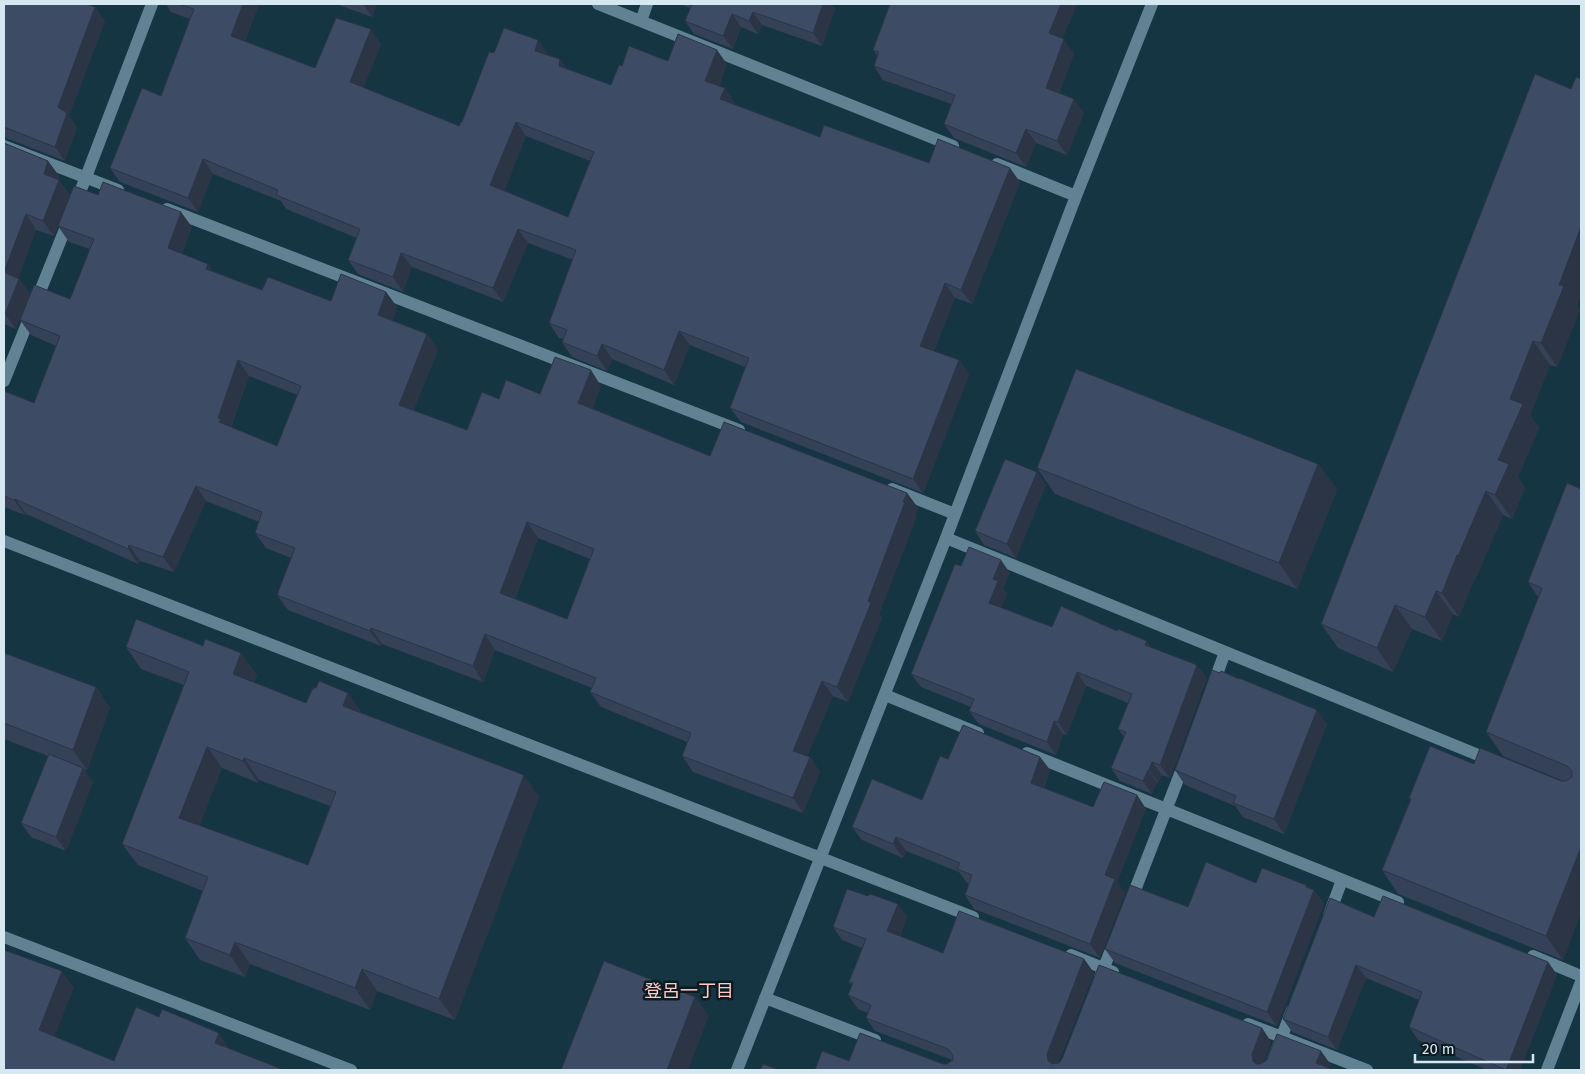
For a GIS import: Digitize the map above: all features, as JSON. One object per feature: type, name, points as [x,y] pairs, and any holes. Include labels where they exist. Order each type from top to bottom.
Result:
[{"type":"street","points":[[4,381],[86,177],[152,4]]},
{"type":"street","points":[[598,4],[965,151]]},
{"type":"street","points":[[641,21],[647,4]]},
{"type":"street","points":[[737,1070],[885,695],[1076,196],[1152,4]]},
{"type":"street","points":[[4,146],[132,195]]},
{"type":"street","points":[[983,158],[1076,196]]},
{"type":"street","points":[[160,206],[752,435]]},
{"type":"street","points":[[881,485],[955,514]]},
{"type":"street","points":[[946,538],[1508,767]]},
{"type":"street","points":[[4,541],[985,922]]},
{"type":"street","points":[[1208,698],[1225,652]]},
{"type":"street","points":[[885,695],[994,739]]},
{"type":"street","points":[[1012,747],[1407,906]]},
{"type":"street","points":[[1125,915],[1187,753]]},
{"type":"street","points":[[1325,926],[1342,880]]},
{"type":"street","points":[[1097,986],[1118,933]]},
{"type":"street","points":[[4,937],[351,1070]]},
{"type":"street","points":[[1058,950],[1122,975]]},
{"type":"street","points":[[1517,950],[1581,976]]},
{"type":"street","points":[[1547,1070],[1581,982]]},
{"type":"street","points":[[765,998],[882,1043]]},
{"type":"street","points":[[1270,1070],[1296,1000]]},
{"type":"street","points":[[1238,1020],[1367,1070]]},
{"type":"building","points":[[4,4],[87,4],[95,7],[58,107],[67,113],[55,147],[4,127]]},
{"type":"building","points":[[179,4],[243,4],[231,36],[315,68],[336,18],[371,29],[350,82],[459,126],[489,52],[494,53],[504,28],[538,40],[535,51],[560,59],[559,66],[611,85],[619,65],[622,66],[629,46],[668,61],[678,34],[717,50],[705,81],[725,88],[720,99],[820,137],[824,125],[929,163],[938,139],[1010,168],[961,290],[945,283],[920,346],[959,360],[913,479],[730,408],[749,358],[679,331],[664,370],[602,344],[597,356],[562,342],[567,330],[549,323],[576,250],[518,229],[493,288],[401,253],[393,277],[348,260],[360,229],[276,195],[278,190],[203,159],[188,198],[110,168],[142,88],[161,96],[194,9]],"holes":[[[516,122],[594,152],[568,217],[490,185]]]},
{"type":"building","points":[[692,4],[823,4],[813,33],[753,12],[749,21],[732,14],[723,36],[685,21]]},
{"type":"building","points":[[890,4],[1061,4],[1049,33],[1064,39],[1046,88],[1074,99],[1057,141],[1026,129],[1016,153],[944,124],[955,95],[874,66],[879,52],[873,50]]},
{"type":"building","points":[[1535,74],[1571,89],[1576,77],[1581,79],[1581,227],[1559,285],[1564,286],[1541,343],[1533,341],[1510,399],[1523,404],[1498,460],[1509,464],[1495,495],[1486,491],[1442,593],[1436,591],[1425,617],[1395,605],[1377,648],[1321,624]]},
{"type":"building","points":[[4,143],[48,161],[44,174],[59,180],[43,221],[26,214],[4,272]]},
{"type":"building","points":[[103,182],[181,212],[168,248],[208,264],[206,269],[262,290],[268,277],[331,301],[341,274],[386,292],[378,315],[427,334],[399,405],[467,430],[482,392],[499,399],[506,380],[540,394],[555,357],[591,370],[578,403],[710,456],[724,422],[907,493],[868,601],[871,603],[837,687],[822,681],[793,751],[810,757],[793,798],[682,756],[691,733],[590,692],[596,678],[485,634],[473,666],[371,628],[370,631],[277,595],[295,548],[255,533],[262,512],[196,486],[163,557],[129,545],[128,549],[15,499],[4,496],[4,391],[34,403],[60,336],[20,320],[34,285],[70,299],[94,239],[58,226],[74,186],[98,195]],"holes":[[[238,360],[301,386],[277,446],[219,422],[221,419],[218,418]],[[527,522],[594,549],[567,619],[500,593]]]},
{"type":"building","points":[[4,272],[19,279],[5,314],[4,313]]},
{"type":"building","points":[[1076,369],[1318,464],[1279,563],[1037,468]]},
{"type":"building","points":[[1005,459],[1037,472],[1007,544],[975,531]]},
{"type":"building","points":[[1567,483],[1581,489],[1581,847],[1546,936],[1382,870],[1430,746],[1474,764],[1480,748],[1561,781],[1566,781],[1572,777],[1572,771],[1567,766],[1486,732],[1542,588],[1528,582]]},
{"type":"building","points":[[969,547],[1001,560],[993,579],[998,581],[989,603],[1052,627],[1061,606],[1117,631],[1118,629],[1147,641],[1145,645],[1197,665],[1160,765],[1152,762],[1143,781],[1111,768],[1126,732],[1118,729],[1132,694],[1077,672],[1058,722],[1054,721],[1047,742],[969,711],[974,699],[911,674],[955,564],[961,566]]},
{"type":"building","points":[[136,619],[203,646],[205,639],[241,653],[233,674],[306,703],[313,688],[316,688],[319,681],[348,693],[343,706],[524,775],[439,999],[362,969],[355,988],[235,942],[230,955],[185,938],[208,877],[122,844],[189,672],[126,647]],"holes":[[[207,747],[243,761],[244,758],[336,792],[308,865],[179,818]]]},
{"type":"building","points":[[4,653],[96,687],[73,750],[4,723]]},
{"type":"building","points":[[1212,670],[1220,673],[1221,671],[1317,710],[1274,819],[1233,803],[1236,796],[1175,770]]},
{"type":"building","points":[[963,725],[1040,757],[1031,783],[1093,807],[1104,782],[1137,795],[1105,875],[1115,879],[1090,944],[965,895],[972,875],[957,869],[960,863],[896,837],[893,844],[852,827],[872,779],[922,800],[940,756],[948,759]]},
{"type":"building","points":[[49,754],[83,768],[56,837],[21,823]]},
{"type":"building","points":[[1206,862],[1256,883],[1262,868],[1314,890],[1267,1012],[1105,949],[1130,885],[1188,907]]},
{"type":"building","points":[[847,889],[868,896],[870,894],[898,904],[887,931],[943,953],[959,911],[1084,959],[1047,1054],[1048,1061],[1052,1064],[1059,1063],[1062,1059],[1099,965],[1262,1028],[1252,1054],[1253,1061],[1256,1064],[1261,1064],[1267,1060],[1277,1034],[1321,1051],[1316,1063],[1334,1070],[815,1070],[822,1051],[849,1061],[860,1033],[943,1064],[953,1060],[953,1055],[948,1049],[866,1018],[871,1005],[848,995],[853,983],[849,982],[866,939],[833,927]]},
{"type":"building","points":[[1383,896],[1548,962],[1506,1070],[1409,1027],[1422,992],[1356,965],[1328,1037],[1283,1019],[1330,898],[1374,917]]},
{"type":"building","points":[[4,950],[62,971],[39,1030],[114,1061],[136,1007],[159,1017],[162,1009],[219,1033],[215,1043],[284,1070],[4,1070]]},
{"type":"building","points":[[604,961],[695,997],[667,1070],[561,1070]]},
{"type":"building","points":[[763,1064],[779,1070],[760,1070]]},
{"type":"district","name":"登呂一丁目","points":[[689,991]]}]
